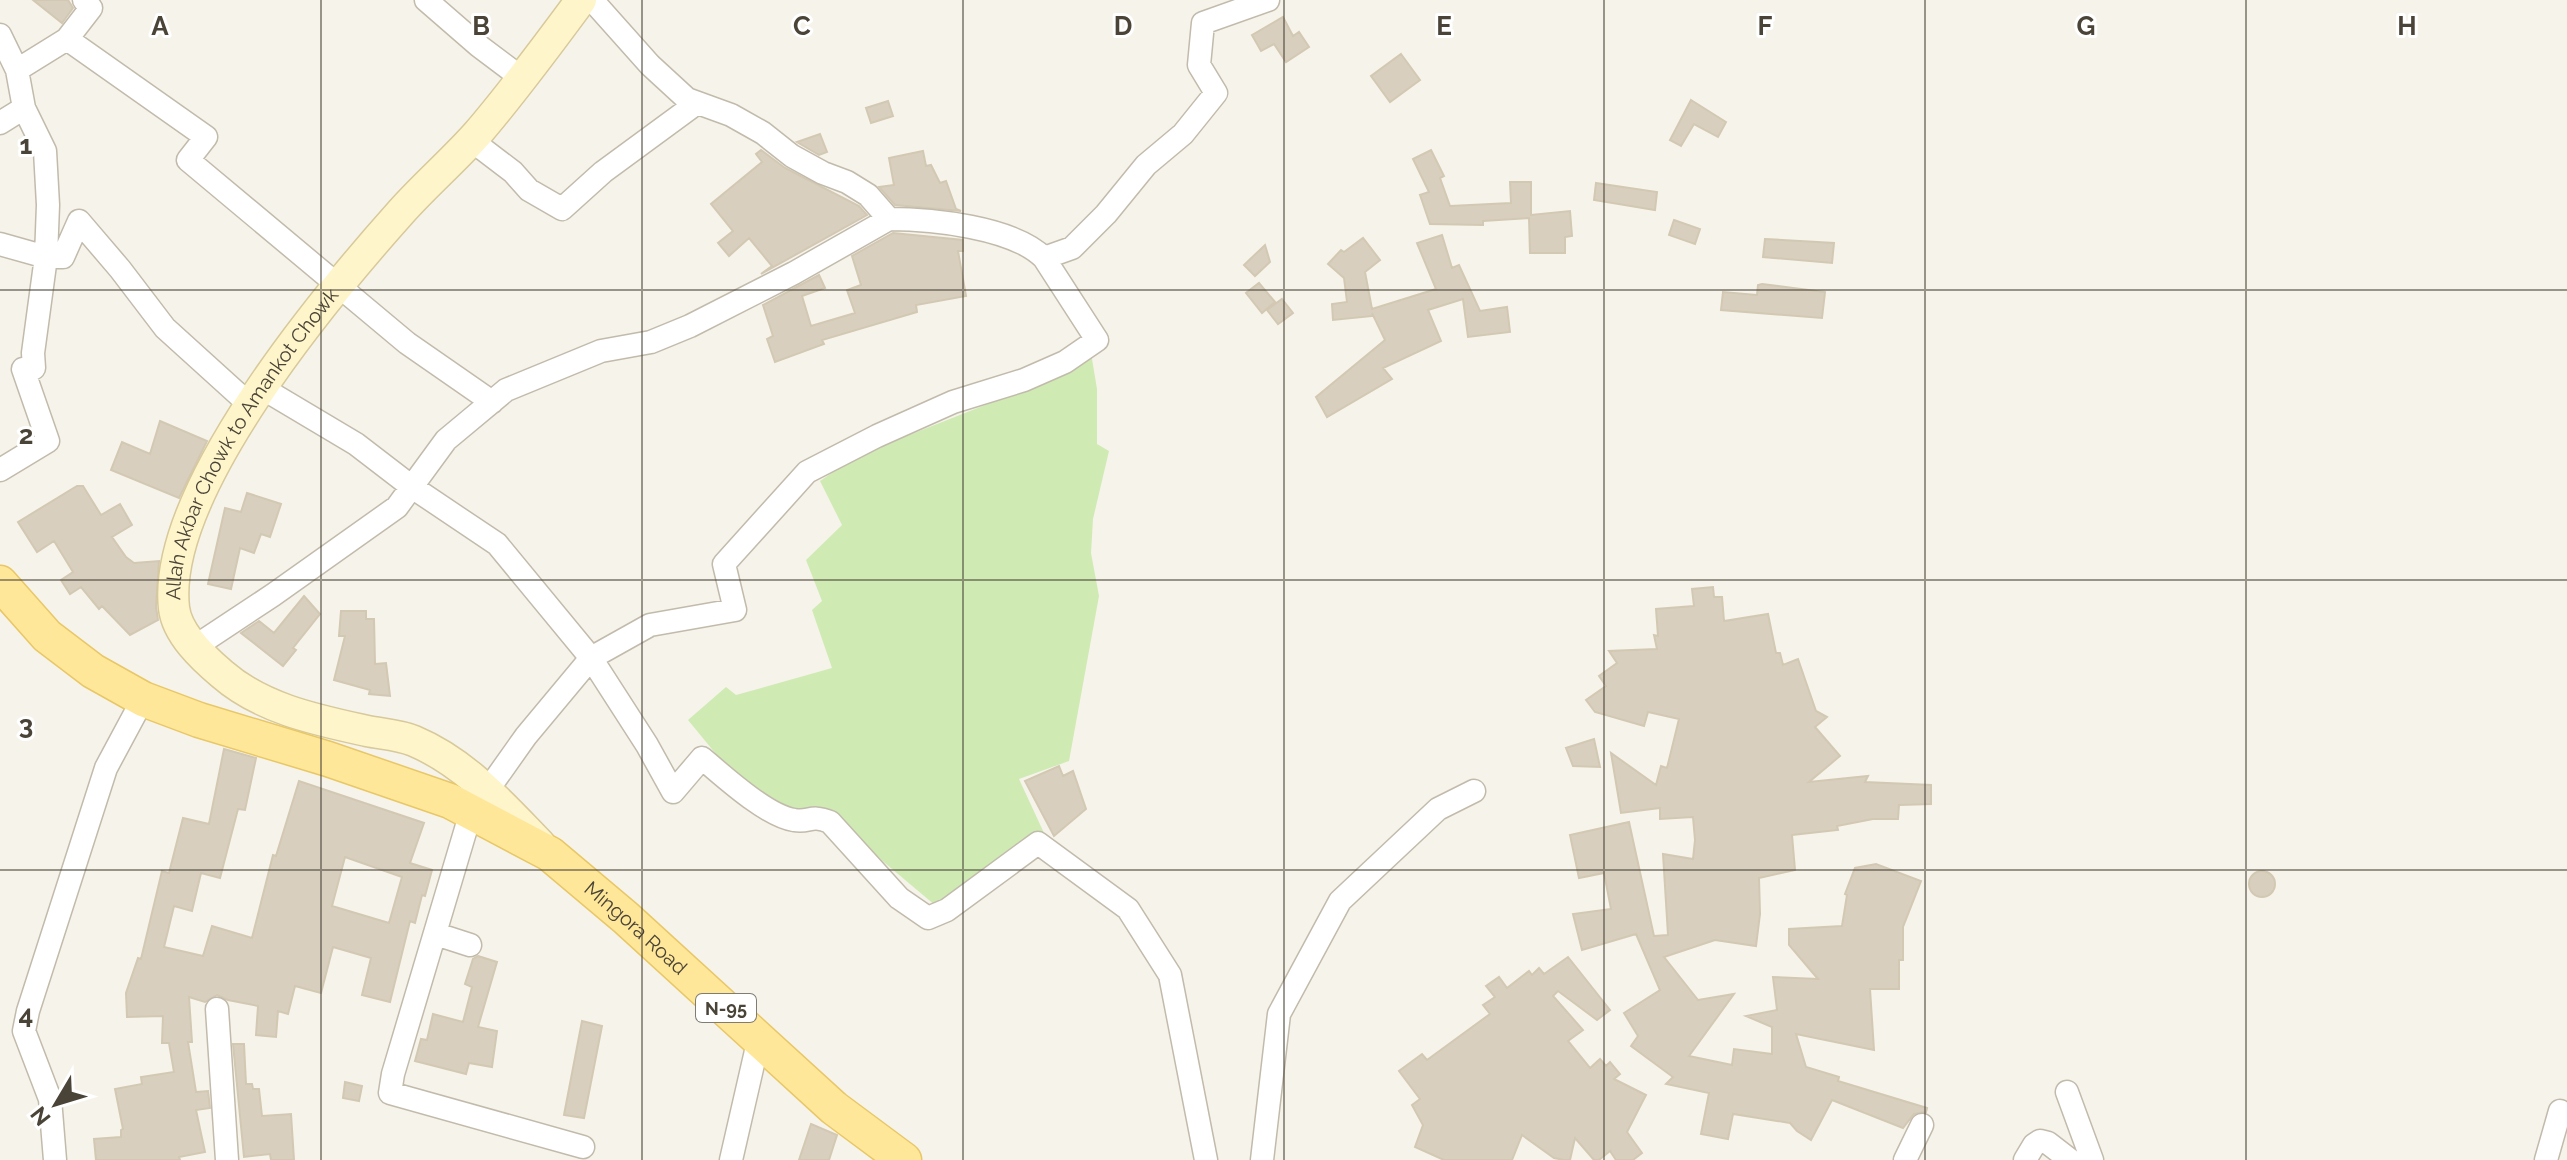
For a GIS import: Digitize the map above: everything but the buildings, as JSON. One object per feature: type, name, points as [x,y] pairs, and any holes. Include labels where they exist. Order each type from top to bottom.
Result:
[{"type":"main road","name":"Allah Akbar Chowk to Amankot Chowk","points":[[479,802],[457,764],[412,740],[315,720],[268,703],[226,678],[193,648],[174,611],[173,571],[185,524],[206,480],[256,396],[339,284],[523,79],[581,0]]},
{"type":"main road","name":"N-95","points":[[0,583],[47,636],[93,671],[143,699],[450,801],[479,802]]},
{"type":"main road","name":"Mingora Road","points":[[479,802],[550,854],[834,1108],[895,1157]]},
{"type":"street","points":[[17,70],[67,39],[91,8],[84,0]]},
{"type":"street","points":[[426,0],[523,79]]},
{"type":"street","points":[[592,0],[650,65],[687,99],[731,115],[763,133],[792,156],[847,182],[868,195],[889,219]]},
{"type":"street","points":[[1044,258],[1072,248],[1106,214],[1146,165],[1183,134],[1216,93],[1199,65],[1203,23],[1268,0]]},
{"type":"street","points":[[0,35],[17,70],[24,108],[45,151],[48,205],[46,257],[33,353],[34,368],[23,369],[48,441],[0,470]]},
{"type":"street","points":[[67,39],[206,137],[188,160],[407,343],[492,402]]},
{"type":"street","points":[[471,140],[513,172],[529,190],[562,209],[603,172],[697,103]]},
{"type":"street","points":[[0,123],[24,108]]},
{"type":"street","points":[[193,648],[397,507],[446,440],[506,390],[601,351],[651,342],[690,326],[794,273],[889,219],[963,224],[1034,247],[1044,258],[1097,340],[1065,362],[1024,380],[953,402],[807,472],[724,564],[735,610],[650,625],[591,658],[526,736],[479,802],[393,1074],[390,1093],[583,1147]]},
{"type":"street","points":[[0,244],[46,257],[63,257],[79,221],[165,328],[256,396],[356,444],[412,487],[497,544],[591,658],[673,792],[702,758],[732,785],[780,816],[797,821],[816,816],[830,822],[899,898],[928,918],[947,910],[1038,843],[1128,909],[1170,975],[1206,1160]]},
{"type":"street","points":[[55,1160],[50,1099],[24,1031],[106,768],[143,699]]},
{"type":"street","points":[[1262,1160],[1279,1014],[1340,901],[1438,809],[1474,791]]},
{"type":"street","points":[[436,934],[470,945]]},
{"type":"street","points":[[217,1009],[227,1160]]},
{"type":"street","points":[[731,1160],[759,1038]]},
{"type":"street","points":[[2067,1092],[2092,1160]]},
{"type":"street","points":[[2546,1160],[2560,1111]]},
{"type":"street","points":[[1905,1160],[1922,1125]]},
{"type":"street","points":[[2025,1160],[2040,1141],[2048,1143],[2070,1160]]},
{"type":"green space","points":[[1091,353],[1097,389],[1097,444],[1109,451],[1093,519],[1091,553],[1099,596],[1069,761],[1019,779],[1044,833],[936,906],[822,810],[794,810],[734,776],[688,720],[726,687],[736,695],[832,668],[812,610],[822,601],[806,560],[842,525],[820,481],[856,456],[1013,394]]}]
